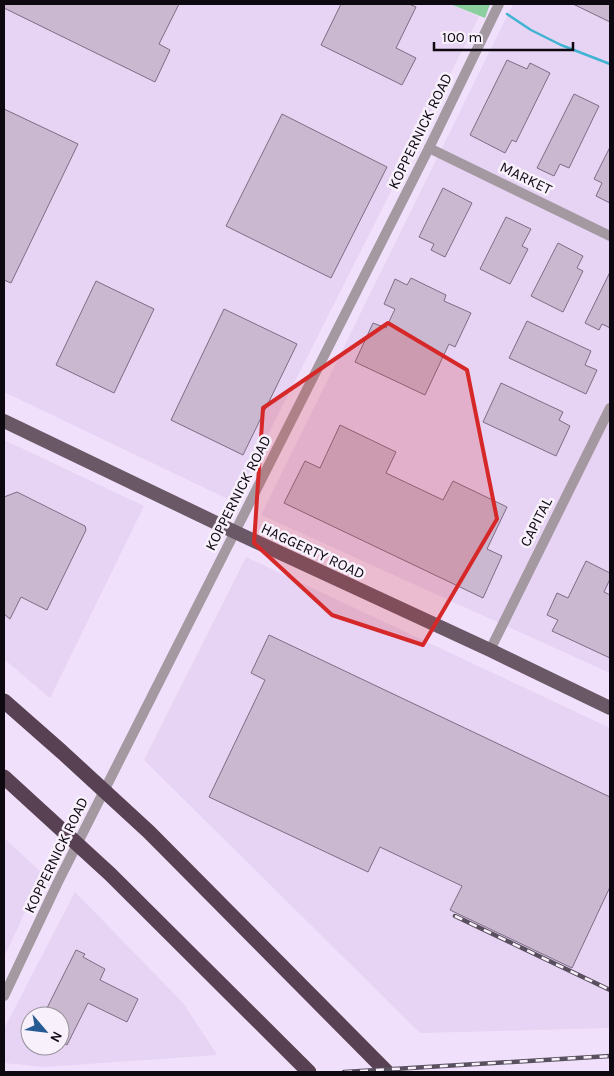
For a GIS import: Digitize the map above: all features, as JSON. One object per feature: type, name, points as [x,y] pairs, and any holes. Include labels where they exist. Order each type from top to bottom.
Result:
[{"type":"highway","points":[[4,701],[149,832],[387,1072]]},
{"type":"highway","points":[[4,777],[95,861],[309,1072]]},
{"type":"main road","name":"HAGGERTY ROAD","points":[[4,421],[610,708]]},
{"type":"street","name":"KOPPERNICK ROAD","points":[[4,996],[58,882],[499,4]]},
{"type":"street","name":"MARKET","points":[[428,148],[610,236]]},
{"type":"street","name":"CAPITAL","points":[[490,650],[610,408]]},
{"type":"highlighted area","points":[[388,323],[467,370],[497,519],[423,645],[332,615],[254,543],[263,408]]},
{"type":"shaded area","points":[[4,4],[450,4],[479,17],[234,502],[4,392]]},
{"type":"shaded area","points":[[513,4],[610,4],[610,673],[261,515]]},
{"type":"shaded area","points":[[4,440],[144,506],[50,698],[4,659]]},
{"type":"shaded area","points":[[246,557],[610,728],[610,1028],[420,1033],[144,760]]},
{"type":"shaded area","points":[[4,838],[43,874],[4,957]]},
{"type":"shaded area","points":[[75,892],[183,1003],[217,1055],[45,1067],[4,1063],[4,1029]]},
{"type":"green space","points":[[450,4],[490,4],[485,18]]},
{"type":"building","points":[[4,4],[179,4],[159,44],[170,50],[155,82],[4,8]]},
{"type":"building","points":[[341,4],[409,4],[416,7],[396,48],[416,58],[402,85],[321,45]]},
{"type":"building","points":[[573,4],[610,4],[610,22]]},
{"type":"building","points":[[507,60],[527,69],[530,63],[550,73],[516,142],[512,140],[505,153],[470,135]]},
{"type":"building","points":[[574,94],[599,106],[569,168],[560,164],[554,176],[537,168]]},
{"type":"building","points":[[4,109],[78,144],[11,283],[4,280]]},
{"type":"building","points":[[282,114],[387,167],[331,278],[226,226]]},
{"type":"building","points":[[610,147],[610,203],[596,196],[602,183],[594,179]]},
{"type":"building","points":[[443,188],[472,203],[445,257],[431,250],[434,244],[419,237]]},
{"type":"building","points":[[506,217],[531,229],[522,246],[528,249],[510,284],[480,269]]},
{"type":"building","points":[[558,243],[583,256],[577,268],[583,271],[563,312],[531,296]]},
{"type":"building","points":[[610,272],[610,328],[602,324],[599,330],[585,323]]},
{"type":"building","points":[[411,278],[446,295],[444,301],[471,313],[455,347],[449,344],[425,395],[355,362],[373,323],[386,328],[395,309],[384,304],[395,279],[407,285]]},
{"type":"building","points":[[96,281],[154,309],[114,393],[56,365]]},
{"type":"building","points":[[224,309],[297,344],[243,455],[171,420]]},
{"type":"building","points":[[527,321],[591,351],[585,365],[597,370],[586,394],[509,358]]},
{"type":"building","points":[[501,383],[563,412],[559,420],[570,426],[556,456],[483,422]]},
{"type":"building","points":[[340,425],[396,452],[386,473],[443,500],[453,481],[507,507],[487,549],[502,556],[483,598],[284,503],[305,461],[320,468]]},
{"type":"building","points":[[17,492],[85,526],[86,530],[47,610],[21,597],[10,619],[4,614],[4,497]]},
{"type":"building","points":[[586,561],[610,573],[610,579],[604,592],[610,595],[610,658],[552,631],[558,620],[547,615],[557,593],[568,598]]},
{"type":"building","points":[[269,635],[610,797],[610,887],[572,968],[450,910],[462,886],[380,847],[368,872],[209,797],[265,680],[251,673]]},
{"type":"building","points":[[76,950],[85,954],[83,957],[105,969],[100,980],[138,999],[127,1022],[88,1003],[70,1039],[70,1006],[48,1006]]},
{"type":"waterway","points":[[507,14],[531,30],[561,45],[610,64]]},
{"type":"railway","points":[[455,916],[610,990]]},
{"type":"railway","points":[[344,1072],[610,1056]]}]
